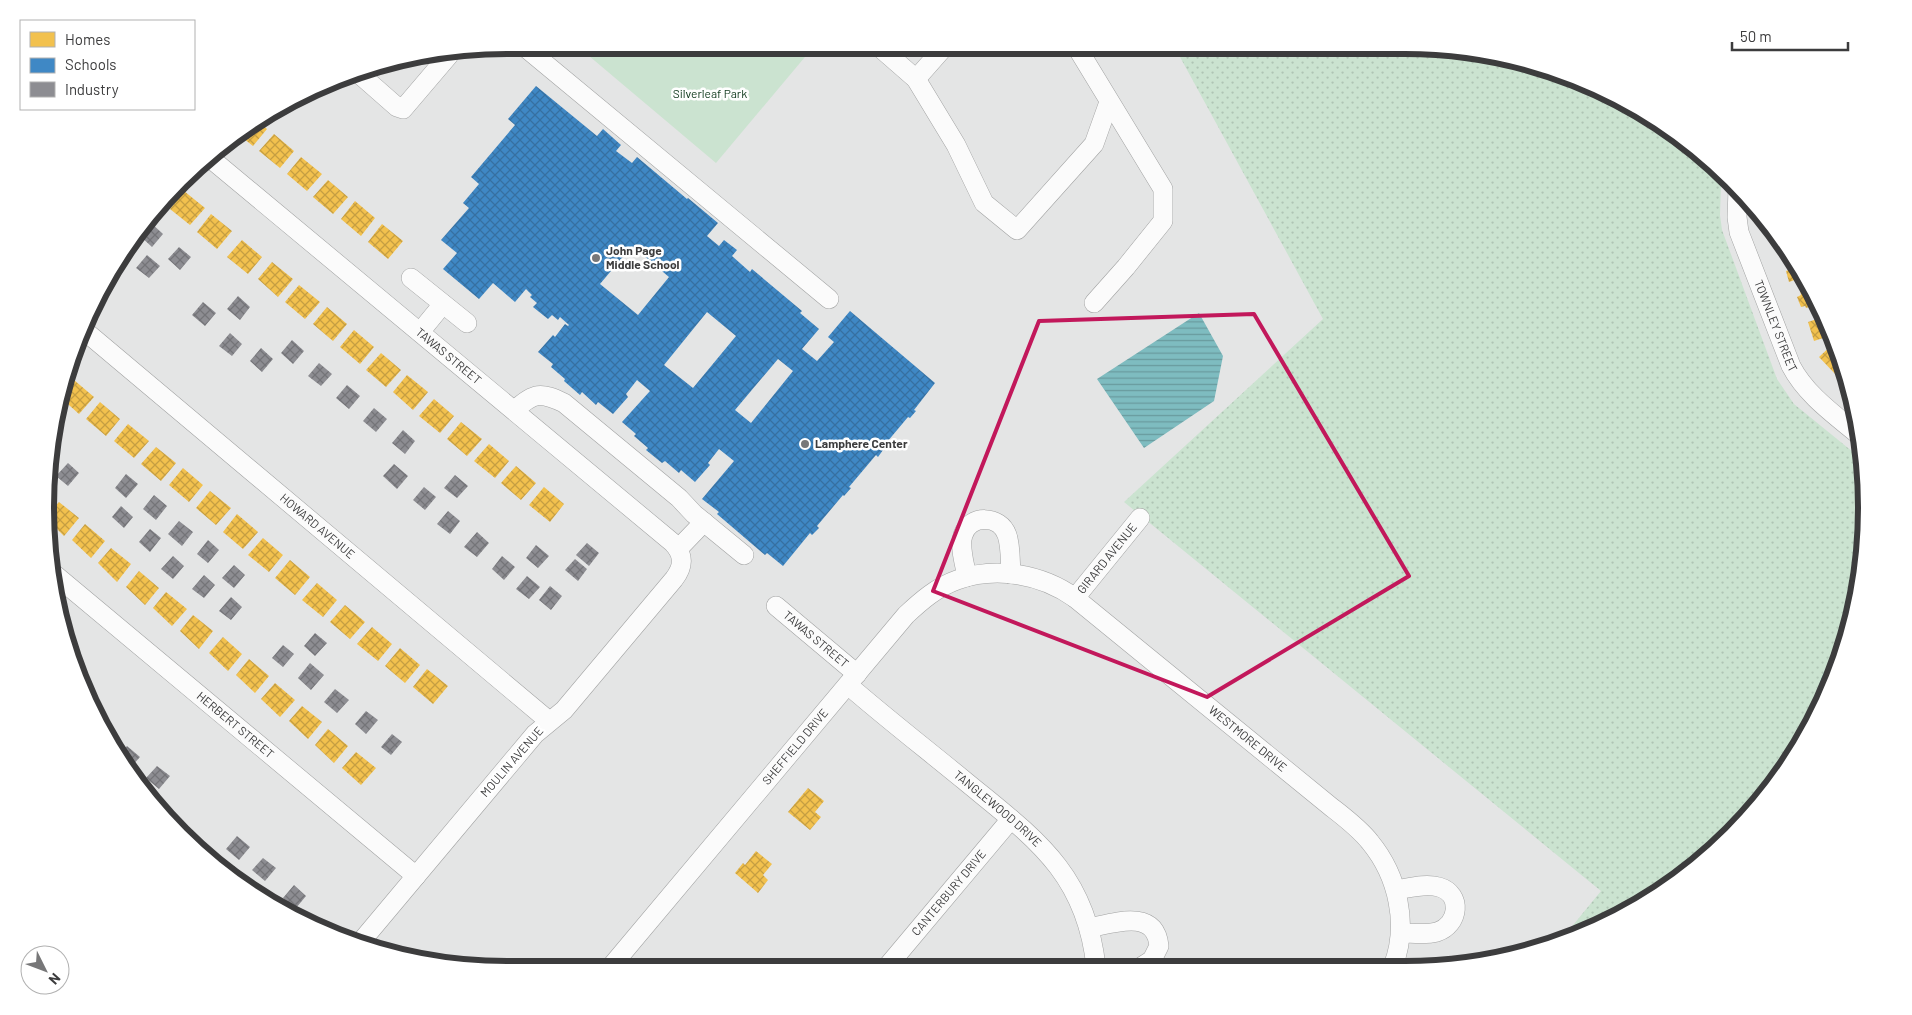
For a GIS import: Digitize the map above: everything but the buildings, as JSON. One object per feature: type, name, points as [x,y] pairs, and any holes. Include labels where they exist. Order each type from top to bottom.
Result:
[{"type":"street","points":[[533,54],[829,299]]},
{"type":"street","points":[[887,54],[916,79],[956,145],[984,203],[1017,230],[1094,144],[1109,102]]},
{"type":"street","points":[[916,79],[939,54]]},
{"type":"street","points":[[1081,54],[1163,189],[1163,221],[1094,303]]},
{"type":"street","points":[[364,77],[398,107],[404,109],[446,58]]},
{"type":"street","name":"TAWAS STREET","points":[[214,161],[515,410],[680,554]]},
{"type":"street","name":"TOWNLEY STREET","points":[[1737,199],[1736,217],[1739,232],[1797,378],[1808,391],[1851,428]]},
{"type":"street","points":[[411,278],[467,323]]},
{"type":"street","points":[[420,332],[443,304]]},
{"type":"street","name":"HOWARD AVENUE","points":[[88,334],[549,721]]},
{"type":"street","points":[[515,410],[528,398],[540,395],[548,396],[564,403],[679,498],[704,522],[744,555]]},
{"type":"street","name":"GIRARD AVENUE","points":[[1075,598],[1140,518]]},
{"type":"street","points":[[967,577],[962,542],[963,534],[967,527],[974,522],[984,519],[991,520],[997,524],[1004,529],[1008,536],[1011,574]]},
{"type":"street","name":"MOULIN AVENUE","points":[[365,938],[535,734],[564,710],[679,573],[680,554],[704,522]]},
{"type":"street","name":"SHEFFIELD DRIVE","points":[[617,961],[906,615],[925,598],[955,580],[989,574],[1011,574]]},
{"type":"street","name":"WESTMORE DRIVE","points":[[1011,574],[1029,576],[1051,583],[1075,598],[1356,827],[1369,840],[1381,856],[1396,890],[1402,933],[1395,961]]},
{"type":"street","name":"HERBERT STREET","points":[[60,579],[416,876]]},
{"type":"street","name":"TAWAS STREET","points":[[776,606],[852,679]]},
{"type":"street","name":"TANGLEWOOD DRIVE","points":[[852,679],[1043,848],[1062,872],[1077,896],[1089,928],[1095,961]]},
{"type":"street","name":"CANTERBURY DRIVE","points":[[892,961],[1011,819]]},
{"type":"street","points":[[1396,890],[1430,885],[1439,886],[1452,897],[1456,906],[1455,916],[1449,926],[1436,932],[1402,933]]},
{"type":"street","points":[[1089,928],[1129,920],[1136,920],[1150,926],[1156,932],[1159,946],[1150,961]]},
{"type":"highlighted area","points":[[1254,314],[1409,576],[1207,697],[933,591],[1039,321]]},
{"type":"green space","name":"Silverleaf Park","points":[[587,54],[807,54],[716,163]]},
{"type":"green space","points":[[1178,54],[1404,54],[1434,55],[1493,62],[1522,69],[1578,88],[1657,130],[1721,184],[1720,215],[1722,230],[1777,379],[1794,404],[1855,453],[1858,508],[1857,537],[1850,596],[1843,625],[1824,681],[1782,760],[1746,807],[1704,849],[1657,885],[1578,927],[1569,930],[1601,891],[1124,502],[1323,319]]},
{"type":"water","points":[[1199,313],[1223,356],[1214,401],[1144,448],[1097,379]]},
{"type":"water","points":[[1830,663],[1817,695],[1822,678]]},
{"type":"place","name":"John Page Middle School","points":[[596,258]]},
{"type":"place","name":"Lamphere Center","points":[[805,444]]}]
